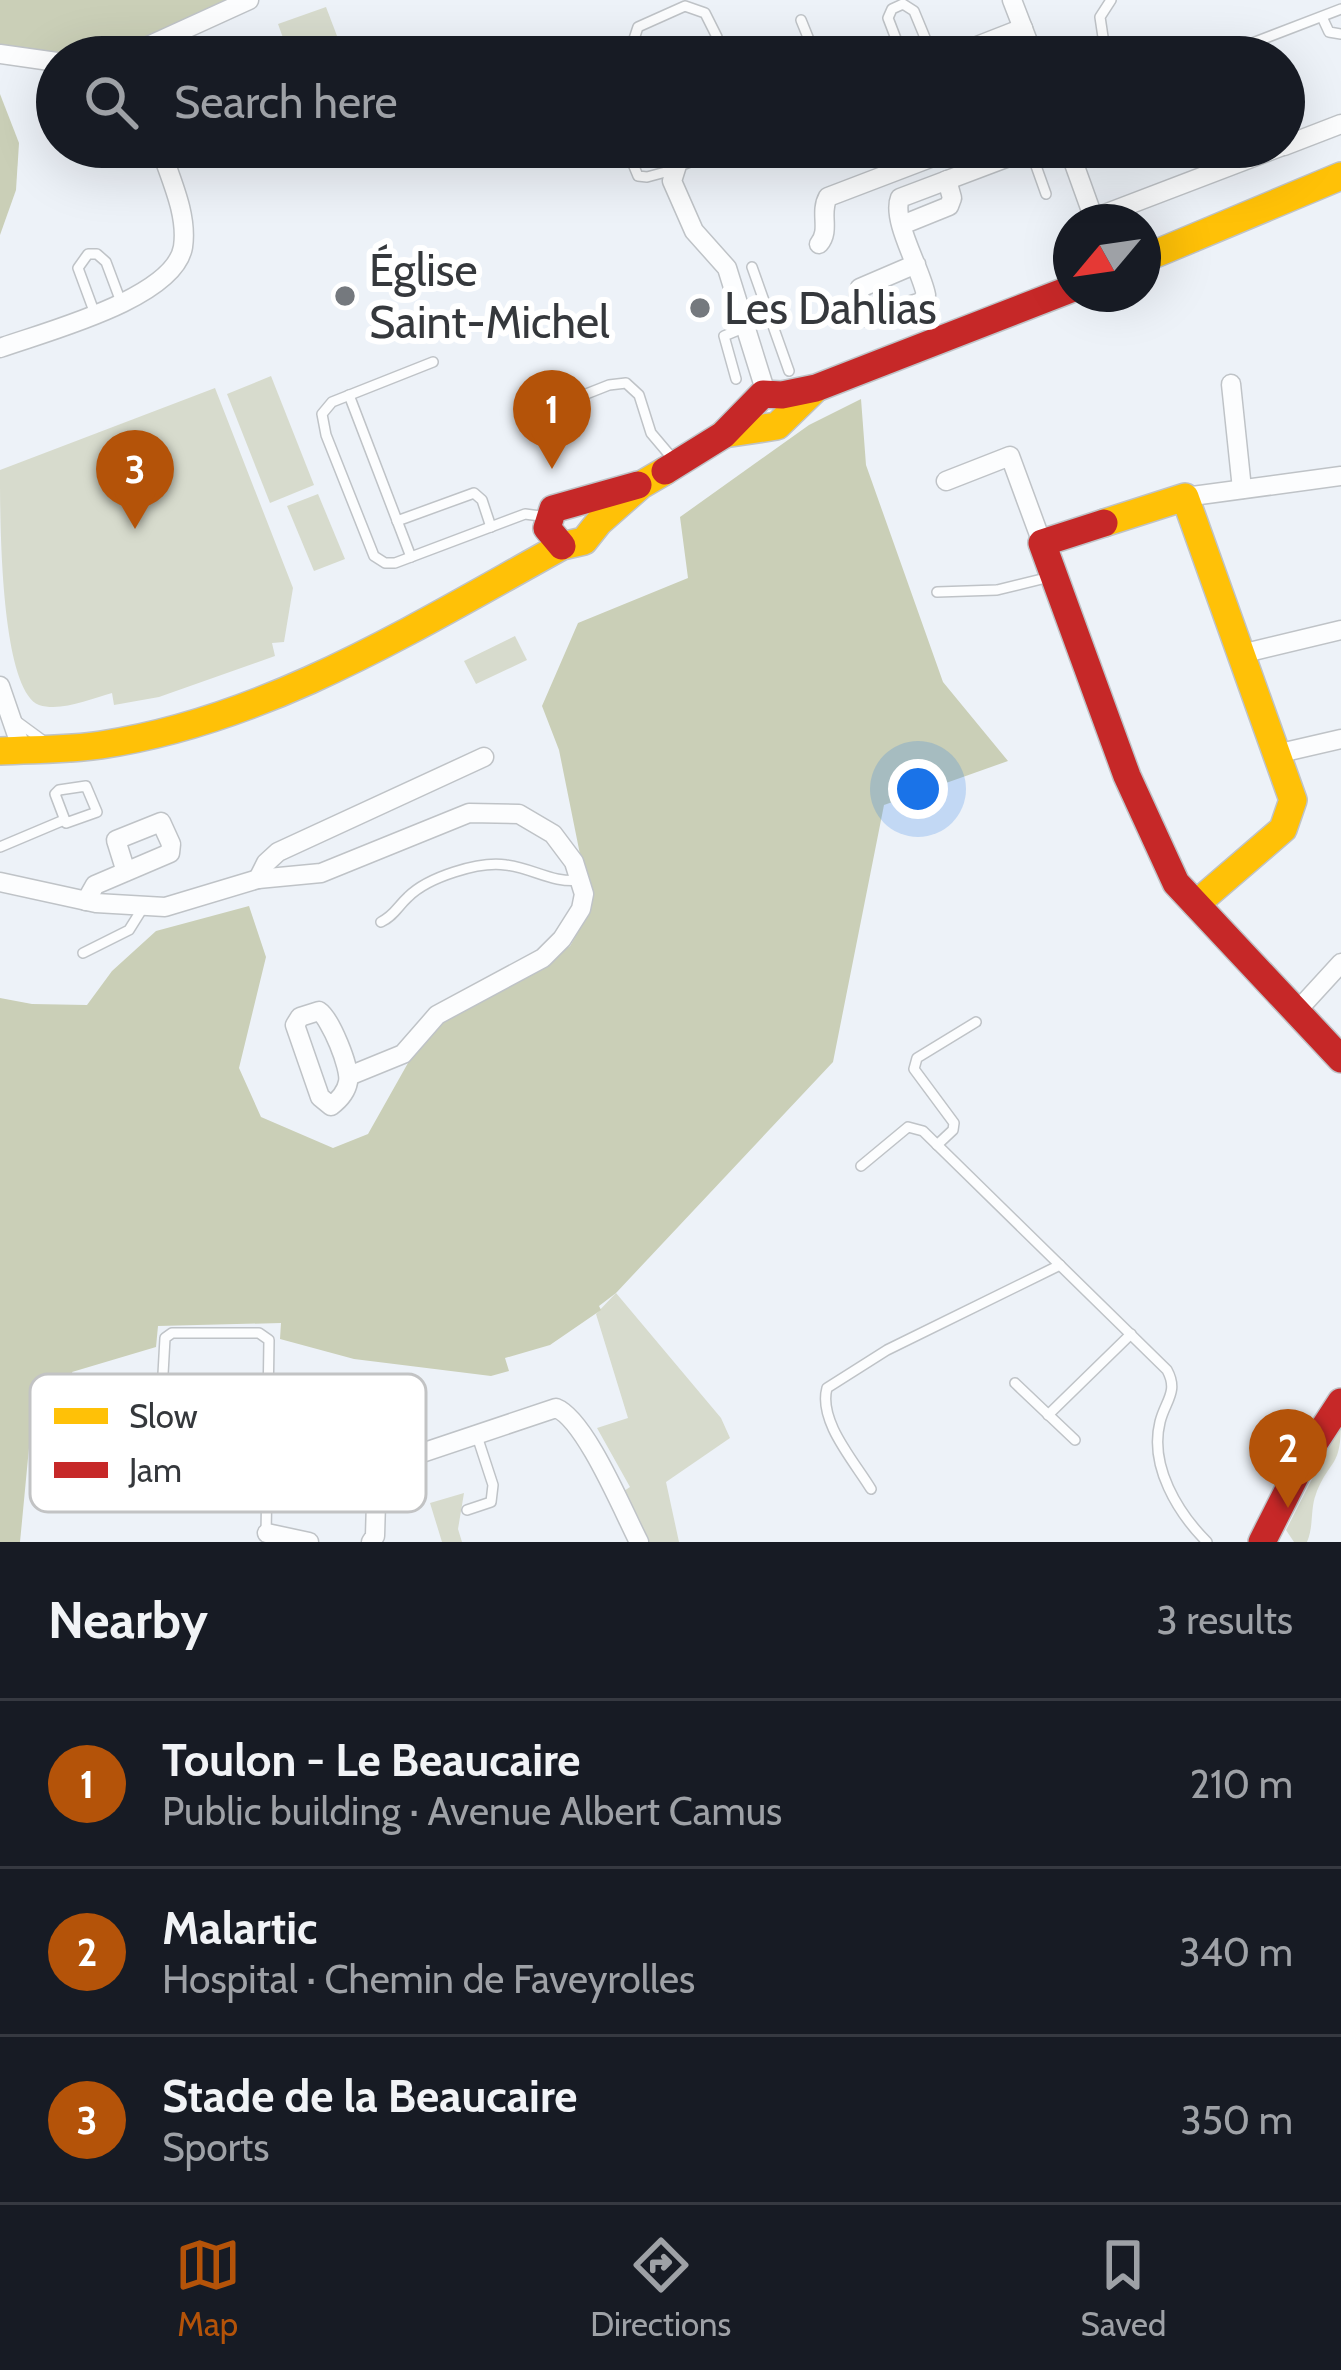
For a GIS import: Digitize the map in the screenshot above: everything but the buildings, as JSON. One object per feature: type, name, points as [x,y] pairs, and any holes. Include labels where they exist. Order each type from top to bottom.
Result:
[{"type":"street","points":[[171,36],[249,0]]},
{"type":"street","points":[[1012,0],[1026,36]]},
{"type":"street","points":[[1003,36],[1023,28]]},
{"type":"street","points":[[0,54],[36,59]]},
{"type":"street","points":[[1305,137],[1341,124]]},
{"type":"street","points":[[0,348],[94,314],[163,278],[182,251],[182,220],[166,168]]},
{"type":"street","points":[[818,244],[825,234],[828,197],[904,168]]},
{"type":"street","points":[[916,264],[896,207],[900,198],[978,168]]},
{"type":"street","points":[[1076,168],[1089,204]]},
{"type":"street","points":[[1135,204],[1226,168]]},
{"type":"street","points":[[673,170],[672,181],[688,220],[698,238],[724,263],[774,400]]},
{"type":"street","points":[[1161,252],[1336,180]]},
{"type":"street","points":[[0,686],[10,749],[131,740],[227,714],[380,647],[519,569],[564,527],[774,400],[1053,296]]},
{"type":"street","points":[[1232,384],[1242,489]]},
{"type":"street","points":[[946,481],[1010,456],[1127,776],[1176,883],[1341,1059]]},
{"type":"street","points":[[1042,543],[1185,497],[1341,476]]},
{"type":"street","points":[[1185,497],[1293,800],[1283,829],[1196,904]]},
{"type":"street","points":[[1241,654],[1341,630]]},
{"type":"street","points":[[1276,754],[1341,739]]},
{"type":"street","points":[[258,879],[269,858],[278,852],[484,757]]},
{"type":"street","points":[[0,882],[86,901],[166,907],[258,879],[321,873],[469,813],[519,814],[554,834],[574,862],[584,894],[581,909],[562,939],[543,958],[442,1012],[398,1057],[349,1076],[335,1105],[324,1103],[296,1028],[298,1018],[325,1013],[349,1076]]},
{"type":"street","points":[[86,901],[95,885],[126,872]]},
{"type":"street","points":[[1297,1011],[1341,963]]},
{"type":"street","points":[[1270,1538],[1305,1457],[1341,1402]]},
{"type":"street","points":[[426,1451],[556,1408],[568,1412],[639,1542]]},
{"type":"street","points":[[266,1537],[309,1542]]},
{"type":"lane","points":[[1103,36],[1100,17],[1111,0]]},
{"type":"lane","points":[[895,36],[888,18],[892,9],[903,4],[914,10],[925,36]]},
{"type":"lane","points":[[635,36],[638,27],[685,6],[705,13],[716,36]]},
{"type":"lane","points":[[1272,36],[1341,9]]},
{"type":"lane","points":[[1322,17],[1329,32],[1341,34]]},
{"type":"lane","points":[[801,20],[807,36]]},
{"type":"lane","points":[[635,168],[638,176],[673,170]]},
{"type":"lane","points":[[1038,168],[1046,194]]},
{"type":"lane","points":[[94,314],[78,268],[85,255],[103,257],[121,302]]},
{"type":"lane","points":[[752,267],[770,317],[774,400]]},
{"type":"lane","points":[[736,379],[723,337],[770,317]]},
{"type":"lane","points":[[434,362],[350,395],[325,410],[321,420],[374,556],[389,564],[531,513],[564,527]]},
{"type":"lane","points":[[571,400],[615,383],[630,386],[640,398],[651,433],[676,463]]},
{"type":"lane","points":[[350,395],[411,556]]},
{"type":"lane","points":[[397,520],[474,493],[482,500],[490,527]]},
{"type":"lane","points":[[937,592],[998,590],[1054,576]]},
{"type":"lane","points":[[3,716],[52,747]]},
{"type":"lane","points":[[0,847],[64,820],[72,824],[97,812],[89,788],[58,790],[55,800],[64,820]]},
{"type":"lane","points":[[381,922],[396,914],[407,897],[421,888],[483,865],[516,867],[559,881],[580,880]]},
{"type":"lane","points":[[82,952],[129,930],[144,906]]},
{"type":"lane","points":[[937,1145],[954,1123],[914,1070],[917,1058],[976,1022]]},
{"type":"lane","points":[[861,1166],[914,1126],[1167,1370],[1174,1382],[1160,1418],[1162,1462],[1179,1509],[1207,1542]]},
{"type":"lane","points":[[871,1490],[829,1418],[823,1402],[827,1388],[944,1321],[1060,1265]]},
{"type":"lane","points":[[163,1374],[165,1338],[172,1333],[260,1333],[269,1340],[268,1374]]},
{"type":"lane","points":[[1048,1415],[1131,1334]]},
{"type":"lane","points":[[1015,1383],[1075,1440]]},
{"type":"lane","points":[[467,1510],[491,1502],[494,1485],[476,1433]]},
{"type":"shaded area","points":[[326,7],[337,36],[282,36],[278,24]]},
{"type":"shaded area","points":[[271,376],[314,485],[270,503],[227,394]]},
{"type":"shaded area","points":[[215,388],[293,588],[284,642],[272,643],[275,656],[159,697],[114,705],[112,693],[66,706],[39,705],[26,692],[10,636],[0,470]]},
{"type":"shaded area","points":[[318,494],[345,559],[314,571],[287,506]]},
{"type":"shaded area","points":[[515,636],[527,660],[476,684],[464,661]]},
{"type":"shaded area","points":[[616,1293],[721,1418],[730,1438],[666,1482],[679,1542],[647,1542],[621,1493],[630,1487],[597,1428],[628,1418],[596,1314]]},
{"type":"shaded area","points":[[1341,1422],[1339,1448],[1316,1494],[1307,1542],[1294,1542],[1286,1530]]},
{"type":"shaded area","points":[[464,1493],[458,1529],[462,1542],[442,1542],[430,1503]]},
{"type":"green space","points":[[0,0],[244,0],[161,36],[36,36],[36,54],[0,49]]},
{"type":"green space","points":[[0,94],[19,143],[16,190],[0,235]]},
{"type":"green space","points":[[861,399],[866,465],[943,682],[1008,761],[884,805],[833,1062],[599,1306],[601,1310],[550,1345],[505,1358],[509,1371],[491,1376],[354,1359],[280,1339],[281,1323],[158,1326],[156,1347],[73,1374],[30,1374],[30,1448],[20,1542],[0,1542],[0,998],[87,1005],[112,971],[156,931],[249,906],[266,957],[239,1068],[261,1117],[333,1148],[368,1134],[426,1031],[570,946],[591,909],[559,750],[542,706],[578,623],[688,578],[680,517],[809,425]]},
{"type":"traffic: slow","points":[[1161,251],[1341,176]]},
{"type":"traffic: slow","points":[[724,434],[777,426],[813,391]]},
{"type":"traffic: slow","points":[[0,751],[89,747],[163,733],[282,692],[396,638],[562,546],[584,541],[641,485],[665,471]]},
{"type":"traffic: slow","points":[[1104,523],[1185,497],[1293,800],[1283,829],[1196,904]]},
{"type":"traffic: jam","points":[[665,471],[723,435],[763,394],[816,388],[1053,296]]},
{"type":"traffic: jam","points":[[562,546],[547,528],[553,509],[638,485]]},
{"type":"traffic: jam","points":[[1104,523],[1042,543],[1127,776],[1176,883],[1341,1059]]},
{"type":"traffic: jam","points":[[1262,1542],[1305,1457],[1341,1402]]},
{"type":"place","name":"Église Saint-Michel","points":[[345,296]]},
{"type":"place","name":"Les Dahlias","points":[[700,308]]},
{"type":"place","name":"Toulon - Le Beaucaire","points":[[552,469]]},
{"type":"place","name":"Stade de la Beaucaire","points":[[135,529]]},
{"type":"place","name":"Malartic","points":[[1288,1508]]}]
